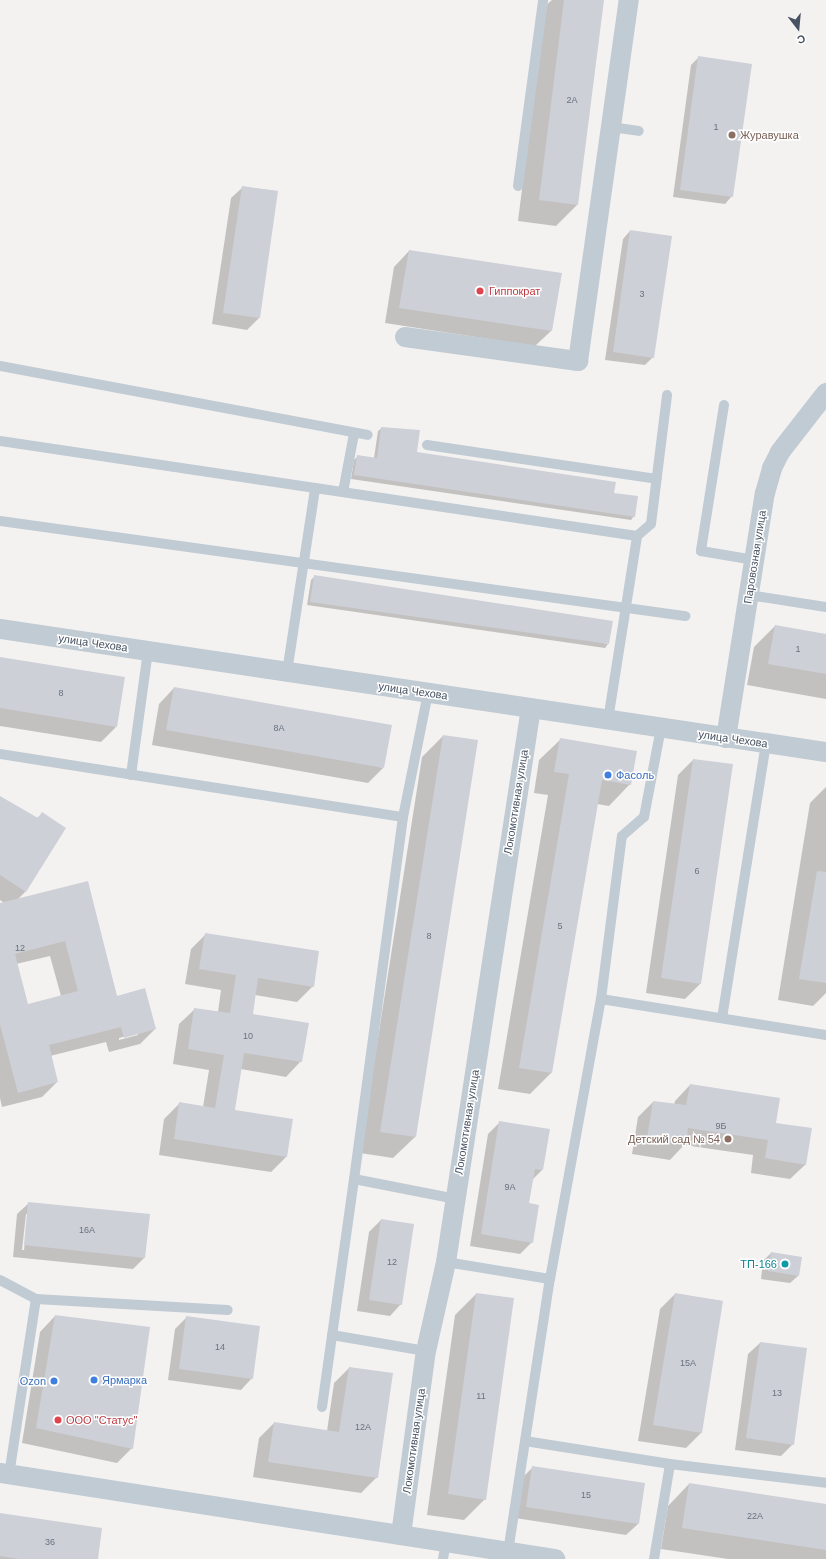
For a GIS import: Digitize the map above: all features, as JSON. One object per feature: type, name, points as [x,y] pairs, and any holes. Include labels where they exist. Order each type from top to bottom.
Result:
[{"type":"street","points":[[406,337],[578,361],[629,0]]},
{"type":"street","name":"Паровозная улица","points":[[726,738],[765,492],[772,468],[780,452],[826,393]]},
{"type":"street","name":"улица Чехова","points":[[0,629],[826,752]]},
{"type":"street","name":"Локомотивная улица","points":[[401,1535],[426,1351],[446,1262],[531,708]]},
{"type":"street","points":[[4,1474],[401,1535],[444,1551],[508,1552],[554,1559]]},
{"type":"lane","points":[[518,186],[543,0]]},
{"type":"lane","points":[[611,127],[639,131]]},
{"type":"lane","points":[[0,366],[354,434],[368,435]]},
{"type":"lane","points":[[608,720],[637,536],[651,524],[667,395]]},
{"type":"lane","points":[[724,405],[701,550],[754,560]]},
{"type":"lane","points":[[343,492],[354,434]]},
{"type":"lane","points":[[0,441],[637,536]]},
{"type":"lane","points":[[427,445],[657,479]]},
{"type":"lane","points":[[287,672],[315,488]]},
{"type":"lane","points":[[0,522],[685,616]]},
{"type":"lane","points":[[749,595],[826,607]]},
{"type":"lane","points":[[131,775],[148,651]]},
{"type":"lane","points":[[322,1407],[403,818],[428,693]]},
{"type":"lane","points":[[508,1552],[550,1279],[601,999],[622,836],[644,817],[661,728]]},
{"type":"lane","points":[[722,1018],[766,743]]},
{"type":"lane","points":[[0,754],[403,818]]},
{"type":"lane","points":[[601,999],[826,1034]]},
{"type":"lane","points":[[354,1179],[456,1199]]},
{"type":"lane","points":[[446,1262],[550,1279]]},
{"type":"lane","points":[[0,1280],[36,1299],[228,1310]]},
{"type":"lane","points":[[4,1474],[36,1299]]},
{"type":"lane","points":[[332,1335],[426,1351]]},
{"type":"lane","points":[[525,1441],[670,1464],[826,1483]]},
{"type":"lane","points":[[654,1559],[670,1464]]},
{"type":"building","points":[[564,0],[604,0],[578,205],[539,200]]},
{"type":"building","points":[[698,56],[752,64],[733,197],[680,190]]},
{"type":"building","points":[[242,186],[278,191],[260,318],[223,313]]},
{"type":"building","points":[[630,230],[672,236],[654,358],[613,352]]},
{"type":"building","points":[[409,250],[562,273],[552,331],[399,308]]},
{"type":"building","points":[[381,427],[420,430],[417,452],[616,482],[614,493],[638,496],[635,517],[354,475],[357,455],[377,458]]},
{"type":"building","points":[[314,575],[613,621],[609,644],[310,602]]},
{"type":"building","points":[[775,625],[826,634],[826,674],[768,664]]},
{"type":"building","points":[[0,657],[125,677],[117,727],[0,708]]},
{"type":"building","points":[[174,687],[392,725],[384,768],[166,730]]},
{"type":"building","points":[[443,735],[478,740],[416,1137],[380,1132]]},
{"type":"building","points":[[560,738],[637,751],[631,785],[602,780],[552,1073],[519,1068],[569,774],[554,772]]},
{"type":"building","points":[[693,759],[733,764],[701,984],[661,978]]},
{"type":"building","points":[[0,796],[38,818],[42,812],[66,828],[26,892],[0,875]]},
{"type":"building","points":[[817,871],[826,872],[826,983],[799,979]]},
{"type":"building","points":[[88,881],[117,996],[145,988],[156,1029],[124,1038],[121,1027],[49,1045],[58,1082],[18,1093],[0,1024],[0,903]],"holes":[[[65,941],[78,991],[28,1004],[15,954]]]},
{"type":"building","points":[[205,933],[319,951],[314,987],[258,978],[253,1014],[309,1023],[302,1062],[244,1053],[235,1110],[293,1119],[287,1157],[174,1139],[179,1102],[215,1108],[224,1055],[188,1049],[194,1008],[230,1013],[236,975],[199,969]]},
{"type":"building","points":[[690,1084],[780,1098],[776,1123],[812,1128],[806,1165],[765,1158],[768,1140],[688,1128],[686,1145],[647,1139],[653,1101],[686,1105]]},
{"type":"building","points":[[499,1121],[550,1129],[543,1170],[535,1169],[529,1203],[539,1205],[533,1243],[481,1234]]},
{"type":"building","points":[[28,1202],[150,1214],[145,1258],[24,1245]]},
{"type":"building","points":[[381,1219],[414,1224],[402,1305],[369,1300]]},
{"type":"building","name":"ТП-166","points":[[771,1252],[802,1257],[799,1276],[768,1271]]},
{"type":"building","points":[[476,1293],[514,1298],[486,1500],[448,1494]]},
{"type":"building","points":[[675,1293],[723,1301],[702,1433],[653,1425]]},
{"type":"building","points":[[55,1315],[150,1327],[133,1449],[36,1428]]},
{"type":"building","points":[[186,1316],[260,1326],[253,1379],[179,1369]]},
{"type":"building","points":[[760,1342],[807,1348],[794,1445],[746,1438]]},
{"type":"building","points":[[349,1367],[393,1373],[378,1478],[268,1462],[274,1422],[339,1432]]},
{"type":"building","points":[[532,1466],[645,1483],[639,1524],[526,1507]]},
{"type":"building","points":[[689,1483],[826,1504],[826,1550],[682,1528]]},
{"type":"building","points":[[0,1513],[102,1528],[98,1559],[19,1559],[0,1556]]},
{"type":"place","name":"Журавушка","points":[[732,135]]},
{"type":"place","name":"Гиппократ","points":[[480,291]]},
{"type":"place","name":"Фасоль","points":[[608,775]]},
{"type":"place","name":"Детский сад № 54","points":[[728,1139]]},
{"type":"place","name":"ТП-166","points":[[785,1264]]},
{"type":"place","name":"Ярмарка","points":[[94,1380]]},
{"type":"place","name":"Ozon","points":[[54,1381]]},
{"type":"place","name":"ООО \"Статус\"","points":[[58,1420]]}]
